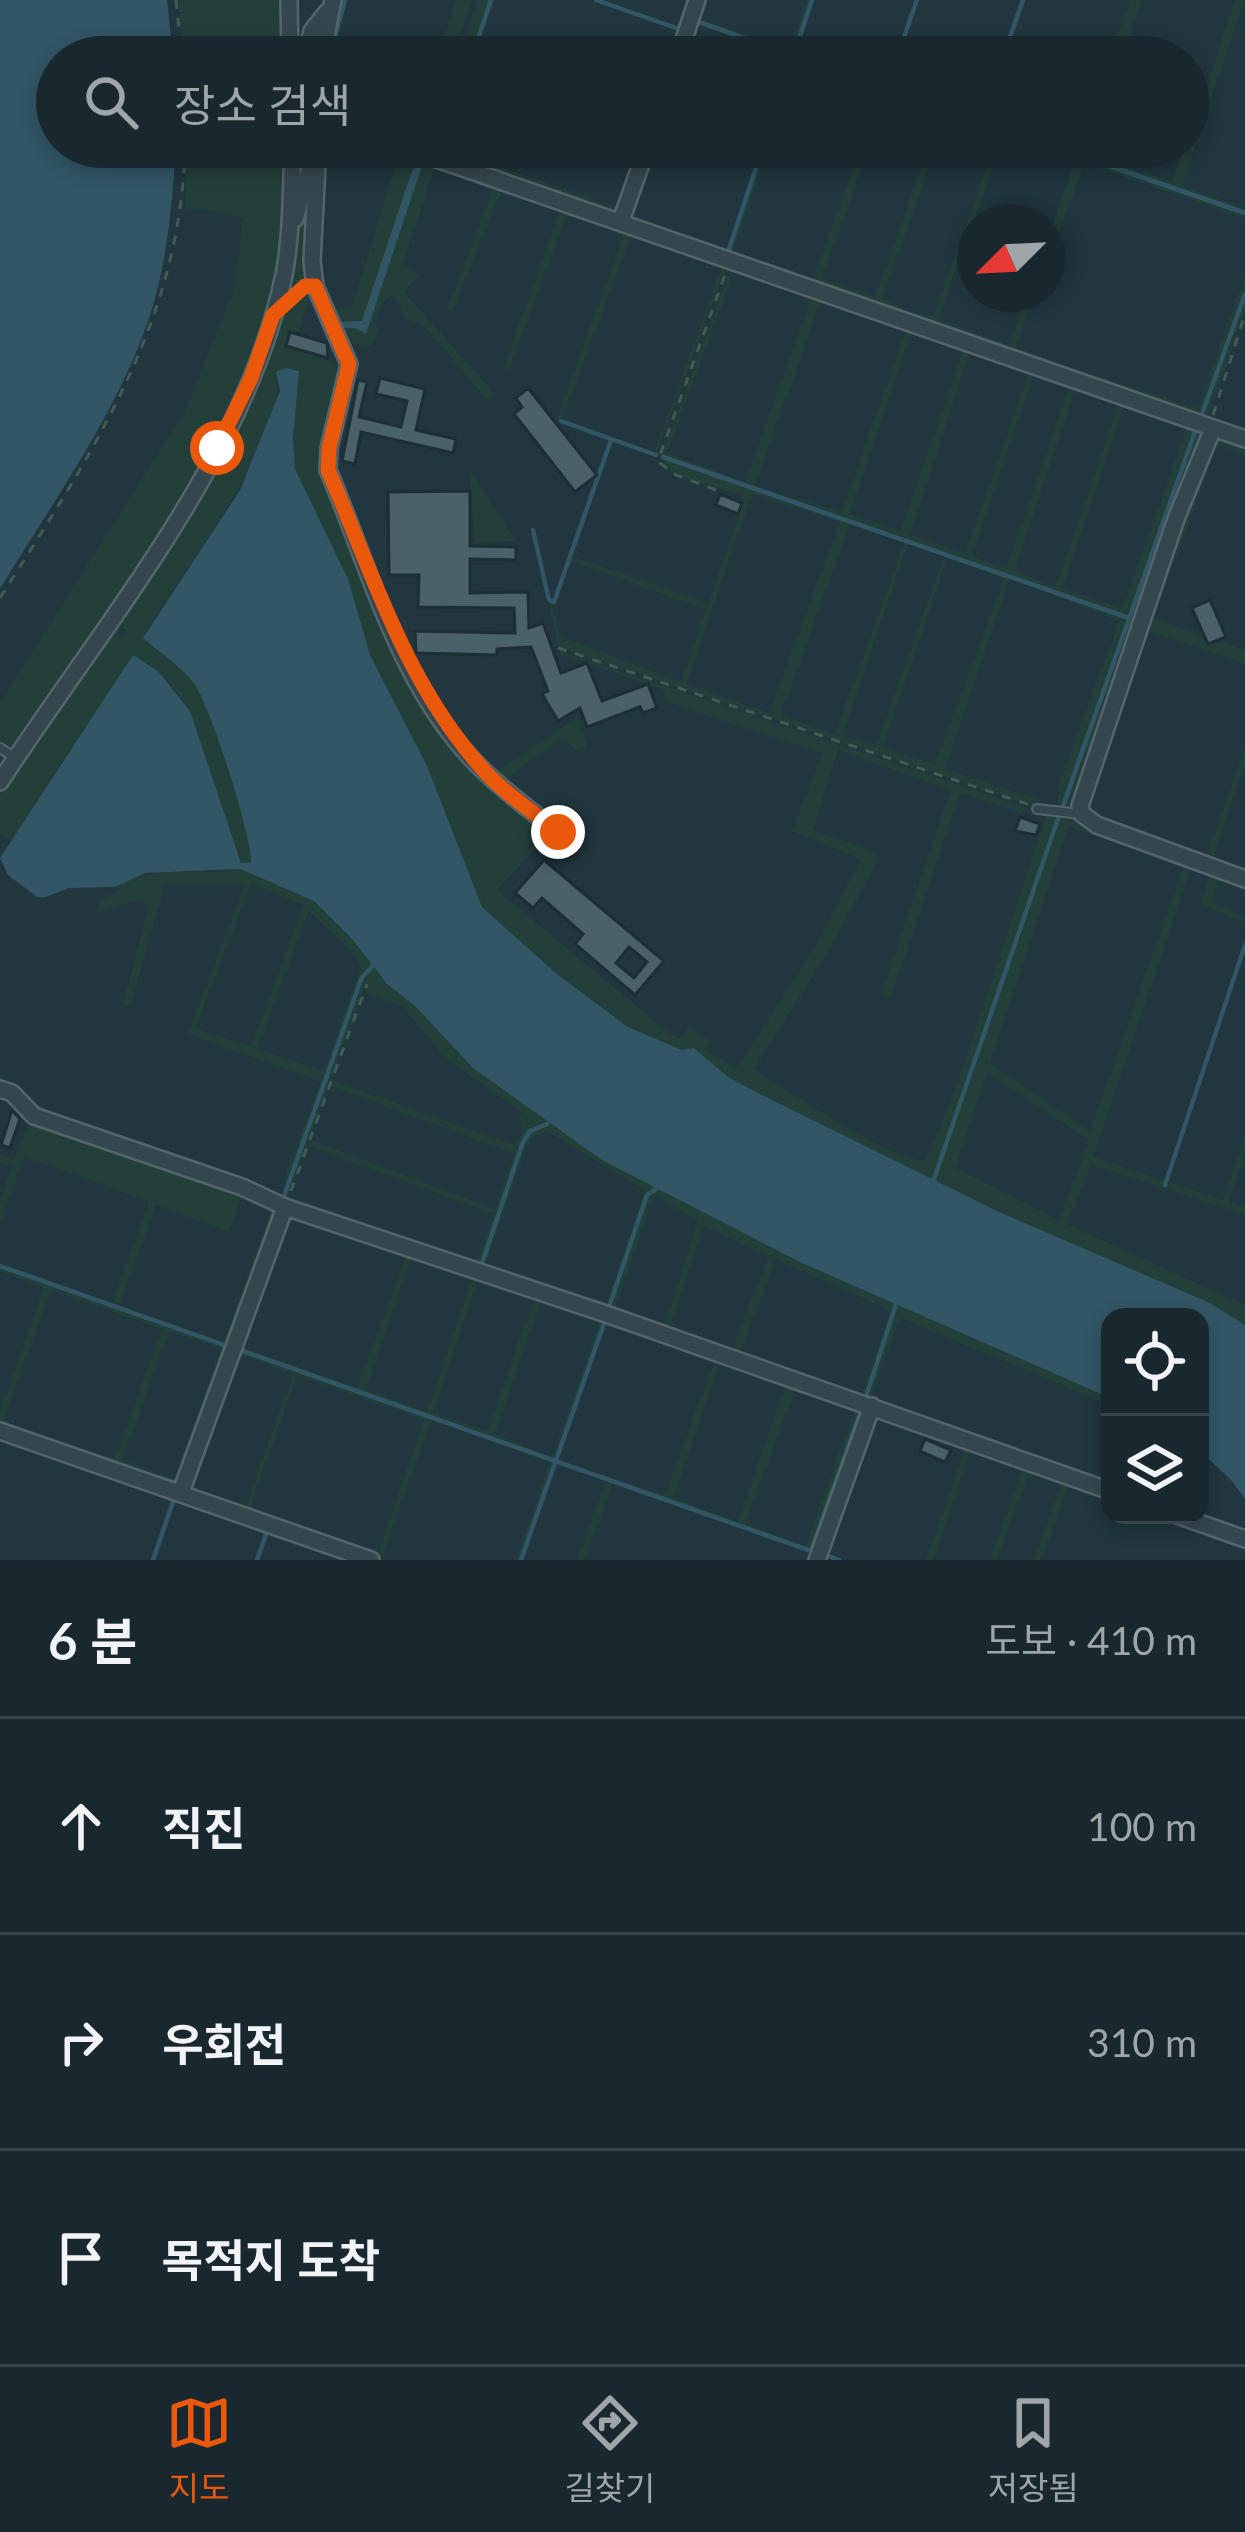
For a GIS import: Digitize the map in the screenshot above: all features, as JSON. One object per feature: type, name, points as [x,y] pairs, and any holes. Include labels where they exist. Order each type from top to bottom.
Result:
[{"type":"street","points":[[289,0],[290,36]]},
{"type":"street","points":[[685,36],[697,0]]},
{"type":"street","points":[[311,36],[332,4]]},
{"type":"street","points":[[326,36],[332,4]]},
{"type":"street","points":[[0,782],[207,468],[263,347],[283,278],[292,168]]},
{"type":"street","points":[[287,244],[310,168]]},
{"type":"street","points":[[315,168],[315,286],[349,364],[328,470],[389,625],[418,684],[483,771],[558,832]]},
{"type":"street","points":[[464,168],[1245,439]]},
{"type":"street","points":[[621,221],[640,168]]},
{"type":"street","points":[[1213,428],[1176,519],[1080,806],[1082,814],[1097,825],[1245,879]]},
{"type":"street","points":[[0,1090],[12,1093],[34,1116],[1101,1488]]},
{"type":"street","points":[[181,1492],[286,1207]]},
{"type":"street","points":[[817,1560],[872,1406]]},
{"type":"street","points":[[0,1431],[371,1560]]},
{"type":"street","points":[[1202,1524],[1245,1539]]},
{"type":"lane","points":[[0,748],[15,758]]},
{"type":"lane","points":[[1037,809],[1082,814]]},
{"type":"path","points":[[176,0],[180,36]]},
{"type":"path","points":[[0,598],[101,434],[144,345],[175,252],[183,168]]},
{"type":"path","points":[[716,490],[668,472],[661,463],[661,452],[731,258]]},
{"type":"path","points":[[1213,428],[1245,314]]},
{"type":"path","points":[[558,647],[1037,809]]},
{"type":"path","points":[[286,1207],[368,985]]},
{"type":"green space","points":[[178,0],[278,0],[286,18],[286,36],[182,36]]},
{"type":"green space","points":[[457,0],[473,0],[460,36],[444,36]]},
{"type":"green space","points":[[478,0],[490,0],[478,36],[465,36]]},
{"type":"green space","points":[[699,0],[705,0],[699,18],[750,36],[697,20],[738,36],[695,24]]},
{"type":"green space","points":[[807,0],[811,0],[799,36],[795,36]]},
{"type":"green space","points":[[1130,0],[1141,0],[1129,36],[1117,36]]},
{"type":"green space","points":[[1235,0],[1244,0],[1209,105],[1209,81]]},
{"type":"green space","points":[[187,168],[287,168],[282,244],[272,301],[252,362],[194,479],[12,752],[0,744],[0,703],[187,408],[234,289],[243,218],[185,210]]},
{"type":"green space","points":[[320,168],[324,168],[317,236],[321,280],[340,309],[352,308],[395,168],[414,168],[362,322],[339,322],[341,328],[366,334],[422,168],[469,174],[433,172],[403,264],[419,275],[404,292],[495,394],[488,401],[425,327],[406,319],[393,294],[383,302],[374,322],[378,329],[371,347],[341,341],[313,260]]},
{"type":"green space","points":[[478,168],[503,168],[618,208],[618,215]]},
{"type":"green space","points":[[761,168],[733,252],[813,278],[853,168],[861,168],[822,278],[875,297],[921,168],[929,168],[882,299],[908,309],[907,316],[629,220],[640,185],[632,215],[729,252]]},
{"type":"green space","points":[[986,168],[992,168],[979,204],[974,204]]},
{"type":"green space","points":[[1073,168],[1083,168],[1065,216],[1065,204],[1060,204]]},
{"type":"green space","points":[[1100,168],[1112,168],[1245,214],[1245,218]]},
{"type":"green space","points":[[1118,168],[1172,182],[1177,168],[1188,168],[1182,186],[1245,208],[1245,212]]},
{"type":"green space","points":[[309,179],[310,283],[279,310]]},
{"type":"green space","points":[[494,186],[606,222],[608,229],[566,216],[509,370],[504,368],[560,209],[502,189],[452,312],[448,308]]},
{"type":"green space","points":[[616,226],[632,233],[562,419],[557,418],[623,238],[613,232]]},
{"type":"green space","points":[[957,250],[957,266],[938,319],[1009,345],[1021,312],[1029,312],[1016,347],[1055,362],[1055,367],[912,318],[914,312],[933,317]]},
{"type":"green space","points":[[722,266],[726,266],[656,455],[654,453]]},
{"type":"green space","points":[[1245,274],[1245,290],[1201,417],[1245,300],[1245,311],[1206,421],[1064,371],[1067,366],[1198,409]]},
{"type":"green space","points":[[728,275],[730,282],[667,453],[745,482],[812,296],[821,299],[755,486],[842,512],[906,329],[989,358],[969,353],[910,535],[965,553],[1029,373],[995,360],[996,355],[1204,431],[1068,812],[1062,811],[1196,429],[1059,811],[1058,786],[1119,621],[1015,580],[1009,579],[945,769],[1039,800],[1038,808],[559,647],[532,530],[560,636],[681,682],[705,609],[570,561],[571,556],[709,603],[742,496],[674,474],[662,458],[827,513],[662,455]],"holes":[[[912,332],[963,350],[901,531],[849,514]],[[1034,375],[1069,387],[1006,569],[972,556]],[[1075,389],[1118,404],[1056,587],[1014,571]],[[1124,404],[1182,425],[1186,431],[1122,609],[1062,588]],[[752,494],[840,522],[769,713],[686,684]],[[850,524],[904,543],[835,735],[781,715]],[[908,544],[944,556],[876,746],[842,735]],[[947,558],[1004,579],[935,765],[883,747]]]},
{"type":"green space","points":[[307,286],[312,287],[299,332],[288,330],[284,346],[338,364],[325,450],[428,711],[475,775],[486,779],[543,830],[544,839],[497,890],[679,1039],[689,1027],[710,1040],[705,1050],[737,1068],[816,945],[861,859],[792,831],[822,753],[665,701],[664,690],[560,651],[1031,809],[1022,813],[961,793],[890,998],[881,993],[951,790],[838,750],[813,830],[874,851],[878,860],[827,954],[754,1069],[840,1123],[912,1158],[926,1160],[956,1088],[1046,817],[1057,816],[935,1177],[1061,818],[1222,874],[1212,902],[1245,917],[1245,922],[1201,904],[1210,876],[1190,869],[1093,1157],[1223,1200],[1245,1136],[1245,1153],[1229,1202],[1245,1207],[1245,1214],[1091,1165],[1067,1224],[1245,1305],[1245,1325],[1210,1303],[997,1211],[762,1095],[728,1077],[694,1048],[682,1050],[628,1027],[558,975],[482,907],[427,766],[370,655],[348,579],[295,469],[299,371],[276,373],[276,401],[249,470],[143,638],[187,676],[201,695],[238,798],[251,862],[241,864],[190,711],[148,663],[71,748],[11,841],[0,835],[0,795],[115,622],[120,626],[117,640],[127,630],[116,621],[162,551],[279,316]],"holes":[[[1068,826],[1183,868],[1090,1131],[990,1063]],[[987,1073],[1089,1140],[1059,1220],[956,1168]]]},
{"type":"green space","points":[[1222,436],[1245,442],[1245,454],[1217,445],[1154,618],[1245,650],[1245,664],[1142,629],[1212,443]]},
{"type":"green space","points":[[469,468],[516,541],[475,542]]},
{"type":"green space","points":[[578,717],[587,746],[576,751],[566,740],[558,741],[501,782],[492,775]]},
{"type":"green space","points":[[1245,747],[1245,763],[1213,857],[1243,870],[1242,874],[1097,823],[1100,817],[1207,854]]},
{"type":"green space","points":[[240,869],[315,901],[387,984],[416,1007],[473,1068],[602,1159],[802,1263],[1101,1394],[1101,1401],[900,1318],[870,1399],[930,1419],[925,1422],[701,1346],[703,1342],[731,1351],[769,1257],[704,1226],[669,1330],[693,1343],[637,1324],[663,1328],[698,1221],[657,1197],[652,1200],[614,1311],[633,1318],[634,1323],[585,1306],[605,1309],[645,1190],[547,1131],[528,1142],[484,1270],[577,1303],[292,1205],[291,1197],[475,1267],[493,1214],[309,1146],[311,1140],[495,1209],[514,1154],[331,1086],[333,1081],[515,1145],[524,1131],[519,1121],[522,1113],[446,1059],[401,1005],[366,993],[366,983],[286,1200],[282,1199],[287,1171],[321,1082],[188,1034],[245,884],[165,884],[130,1007],[123,1005],[149,905],[133,901],[97,913],[100,900],[129,880],[160,873]],"holes":[[[251,884],[303,905],[251,1047],[195,1028]],[[309,911],[361,966],[324,1071],[257,1049]],[[776,1259],[891,1311],[861,1395],[740,1352]]]},
{"type":"green space","points":[[30,1121],[243,1194],[228,1231],[156,1205],[119,1306],[223,1342],[271,1210],[244,1197],[246,1193],[280,1208],[176,1486],[12,1428],[115,1458],[162,1329],[51,1290],[3,1421],[8,1427],[0,1428],[0,1411],[44,1288],[0,1271],[0,1263],[112,1303],[149,1202],[24,1156],[0,1226],[0,1203],[12,1166],[0,1162],[0,1155],[14,1160]],"holes":[[[169,1331],[221,1348],[174,1479],[122,1460]]]},
{"type":"green space","points":[[407,1254],[412,1257],[365,1390],[427,1411],[472,1279],[420,1259],[479,1276],[433,1413],[487,1431],[535,1297],[542,1299],[495,1434],[552,1457],[601,1319],[720,1360],[673,1498],[738,1522],[786,1383],[796,1387],[745,1524],[805,1546],[855,1410],[852,1403],[860,1409],[810,1550],[557,1460],[665,1495],[715,1359],[604,1321],[520,1560],[516,1560],[550,1462],[434,1421],[383,1555],[393,1560],[335,1544],[335,1539],[379,1552],[424,1420],[297,1375],[250,1507],[327,1535],[327,1541],[189,1490],[246,1505],[293,1374],[235,1353],[236,1345],[357,1388]]},
{"type":"green space","points":[[967,1443],[1101,1490],[1101,1496],[1069,1484],[1041,1560],[1034,1560],[1061,1482],[1030,1470],[996,1560],[990,1560],[1023,1466],[972,1448],[933,1560],[926,1560]]},
{"type":"green space","points":[[606,1480],[613,1482],[585,1560],[577,1560]]},
{"type":"water","points":[[0,0],[167,0],[171,36],[36,36],[36,168],[174,168],[162,271],[138,349],[84,454],[0,589]]},
{"type":"water","points":[[421,168],[366,334],[340,328],[339,322],[362,321],[412,171]]},
{"type":"water","points":[[299,371],[295,469],[348,579],[370,655],[427,766],[482,907],[558,975],[628,1027],[682,1050],[694,1048],[728,1077],[762,1095],[997,1211],[1210,1303],[1245,1325],[1245,1499],[1209,1459],[1209,1308],[1101,1308],[1101,1394],[802,1263],[602,1160],[473,1068],[416,1007],[387,984],[314,901],[240,869],[145,873],[115,887],[69,888],[46,897],[37,897],[8,875],[0,858],[133,655],[158,671],[190,711],[241,863],[251,862],[237,798],[200,695],[187,676],[143,638],[240,490],[280,391],[276,372]]},
{"type":"building","points":[[290,332],[327,343],[328,358],[286,346]]},
{"type":"building","points":[[380,378],[425,389],[416,430],[456,439],[453,453],[361,432],[355,464],[342,461],[358,380],[367,382],[359,417],[401,427],[407,401],[376,394]]},
{"type":"building","points":[[528,388],[597,475],[575,492],[514,414],[522,407],[516,398]]},
{"type":"building","points":[[470,491],[470,546],[516,547],[516,560],[470,559],[470,593],[528,592],[529,628],[543,623],[561,673],[587,663],[602,701],[648,684],[657,708],[643,713],[640,707],[587,727],[580,708],[558,721],[542,694],[548,691],[531,647],[497,649],[497,655],[416,653],[415,631],[515,633],[514,608],[418,607],[419,575],[389,575],[388,492]]},
{"type":"building","points":[[720,494],[742,503],[738,514],[716,505]]},
{"type":"building","points":[[1210,600],[1226,637],[1208,644],[1192,608]]},
{"type":"building","points":[[1020,817],[1040,824],[1036,835],[1015,831]]},
{"type":"building","points":[[544,860],[664,961],[635,995],[575,944],[583,934],[542,898],[533,908],[515,893]],"holes":[[[629,947],[647,962],[634,978],[616,963]]]},
{"type":"building","points":[[12,1110],[20,1119],[10,1148],[1,1145]]},
{"type":"building","points":[[925,1439],[951,1450],[945,1462],[920,1451]]},
{"type":"waterway","points":[[336,36],[345,0]]},
{"type":"waterway","points":[[479,36],[491,0]]},
{"type":"waterway","points":[[596,0],[682,30]]},
{"type":"waterway","points":[[800,36],[812,0]]},
{"type":"waterway","points":[[904,36],[917,0]]},
{"type":"waterway","points":[[1010,36],[1023,0]]},
{"type":"waterway","points":[[696,21],[738,36]]},
{"type":"waterway","points":[[728,252],[756,168]]},
{"type":"waterway","points":[[1115,168],[1245,213]]},
{"type":"waterway","points":[[1201,417],[1245,294]]},
{"type":"waterway","points":[[561,421],[656,455]]},
{"type":"waterway","points":[[1062,809],[1196,429]]},
{"type":"waterway","points":[[533,530],[549,600],[554,602],[611,440]]},
{"type":"waterway","points":[[663,457],[1129,618]]},
{"type":"waterway","points":[[934,1179],[1058,819]]},
{"type":"waterway","points":[[1165,1185],[1245,945]]},
{"type":"waterway","points":[[284,1196],[362,977],[374,965]]},
{"type":"waterway","points":[[480,1269],[523,1142],[530,1131],[547,1124]]},
{"type":"waterway","points":[[608,1310],[647,1195],[656,1189]]},
{"type":"waterway","points":[[0,1266],[227,1346]]},
{"type":"waterway","points":[[865,1400],[896,1304]]},
{"type":"waterway","points":[[521,1560],[605,1321]]},
{"type":"waterway","points":[[237,1349],[811,1551],[861,1411]]},
{"type":"waterway","points":[[149,1475],[177,1483]]},
{"type":"waterway","points":[[153,1560],[175,1496]]},
{"type":"waterway","points":[[257,1560],[268,1529]]},
{"type":"waterway","points":[[823,1554],[839,1560]]},
{"type":"route","points":[[217,448],[241,402],[273,315],[305,286],[315,286],[349,364],[328,470],[389,625],[418,684],[483,771],[558,832]]}]
